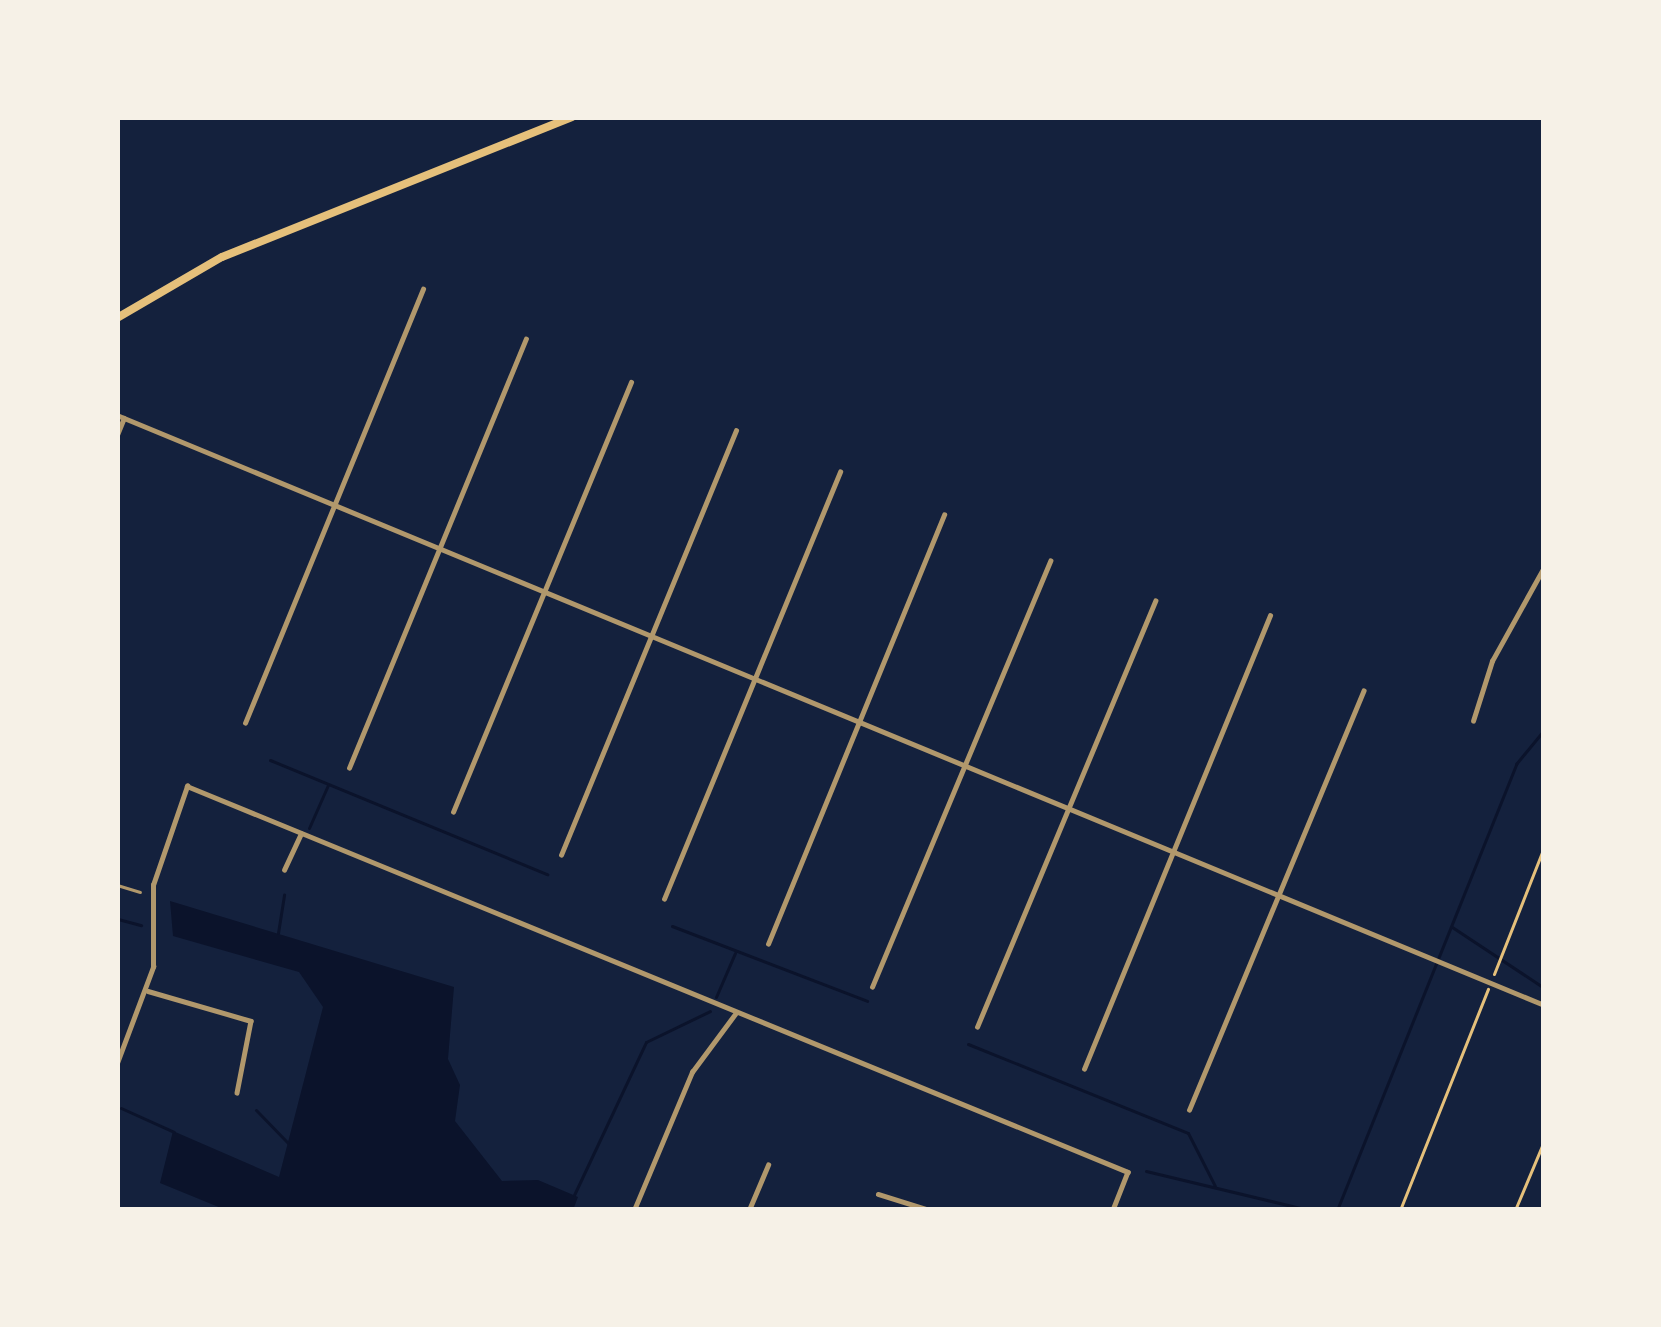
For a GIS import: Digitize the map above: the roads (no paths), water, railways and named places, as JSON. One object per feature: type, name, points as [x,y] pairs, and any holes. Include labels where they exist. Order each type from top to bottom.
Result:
[{"type":"main road","points":[[117,318],[222,257],[572,117]]},
{"type":"street","points":[[245,723],[423,289]]},
{"type":"street","points":[[349,768],[526,339]]},
{"type":"street","points":[[453,812],[631,382]]},
{"type":"street","points":[[117,435],[120,416],[1544,1005]]},
{"type":"street","points":[[561,855],[736,431]]},
{"type":"street","points":[[664,899],[840,472]]},
{"type":"street","points":[[768,944],[944,515]]},
{"type":"street","points":[[872,987],[1050,561]]},
{"type":"street","points":[[1473,721],[1492,661],[1544,567]]},
{"type":"street","points":[[1539,575],[1544,582]]},
{"type":"street","points":[[977,1027],[1155,601]]},
{"type":"street","points":[[1084,1069],[1270,616]]},
{"type":"street","points":[[1189,1110],[1363,692]]},
{"type":"street","points":[[117,1063],[146,991],[155,951],[153,885],[187,786],[1128,1172],[1113,1210]]},
{"type":"street","points":[[284,870],[301,834]]},
{"type":"street","points":[[146,991],[251,1021],[237,1093]]},
{"type":"street","points":[[634,1210],[692,1072],[736,1014]]},
{"type":"street","points":[[749,1210],[768,1166]]},
{"type":"street","points":[[878,1194],[928,1210]]},
{"type":"lane","points":[[117,885],[140,892]]},
{"type":"water","points":[[170,901],[454,987],[448,1059],[460,1085],[455,1121],[502,1181],[538,1180],[578,1197],[573,1210],[226,1210],[160,1183],[173,1131],[279,1177],[323,1007],[299,972],[173,936]]},
{"type":"waterway","points":[[1337,1210],[1516,764],[1544,730]]},
{"type":"waterway","points":[[270,760],[547,874]]},
{"type":"waterway","points":[[309,828],[328,785]]},
{"type":"waterway","points":[[278,933],[284,894]]},
{"type":"waterway","points":[[118,919],[141,925]]},
{"type":"waterway","points":[[672,926],[867,1001]]},
{"type":"waterway","points":[[1452,927],[1544,988]]},
{"type":"waterway","points":[[716,997],[735,953]]},
{"type":"waterway","points":[[574,1195],[646,1042],[710,1011]]},
{"type":"waterway","points":[[968,1044],[1188,1133],[1215,1186]]},
{"type":"waterway","points":[[121,1108],[174,1132]]},
{"type":"waterway","points":[[256,1110],[288,1143]]},
{"type":"waterway","points":[[1146,1171],[1308,1210]]}]
